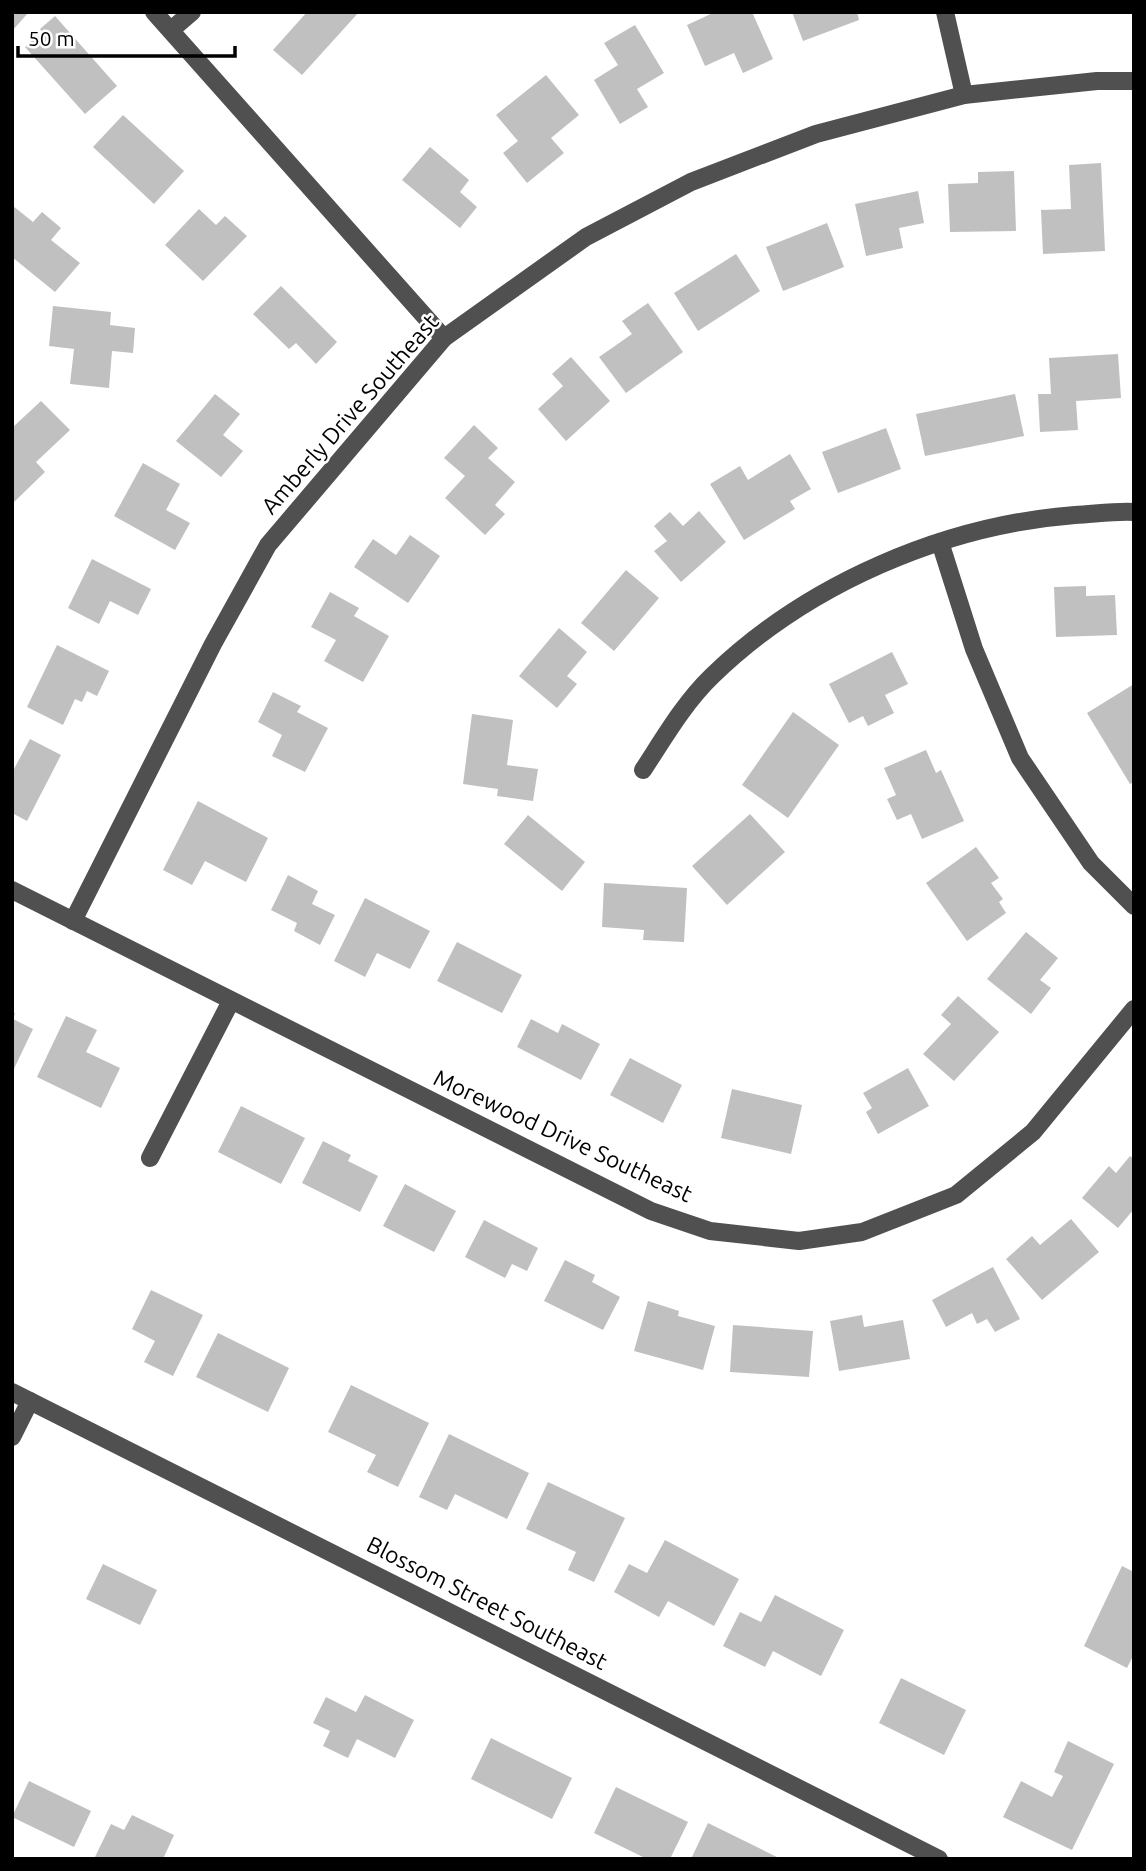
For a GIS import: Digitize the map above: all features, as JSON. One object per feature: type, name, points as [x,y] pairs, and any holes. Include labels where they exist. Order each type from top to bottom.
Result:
[{"type":"street","points":[[154,12],[444,338]]},
{"type":"street","points":[[171,30],[192,12]]},
{"type":"street","points":[[945,12],[964,95]]},
{"type":"street","name":"Amberly Drive Southeast","points":[[73,920],[213,644],[268,545],[444,338],[586,237],[691,182],[816,134],[964,95],[1097,81],[1134,81]]},
{"type":"street","points":[[643,770],[679,715],[712,677],[774,623],[846,580],[940,542],[1030,519],[1134,513]]},
{"type":"street","points":[[940,542],[974,649],[1020,758],[1091,863],[1134,906]]},
{"type":"street","name":"Morewood Drive Southeast","points":[[12,890],[651,1211],[710,1231],[799,1241],[862,1232],[956,1195],[1033,1132],[1134,1009]]},
{"type":"street","points":[[150,1158],[231,1001]]},
{"type":"street","name":"Blossom Street Southeast","points":[[12,1392],[939,1859]]},
{"type":"street","points":[[12,1437],[30,1401]]},
{"type":"building","points":[[12,12],[29,12],[12,31]]},
{"type":"building","points":[[307,12],[359,12],[302,75],[273,50]]},
{"type":"building","points":[[715,12],[752,12],[773,59],[743,73],[734,53],[705,66],[687,25]]},
{"type":"building","points":[[792,12],[857,12],[859,20],[803,41]]},
{"type":"building","points":[[55,16],[117,86],[85,114],[25,47]]},
{"type":"building","points":[[635,25],[664,73],[637,89],[648,107],[620,124],[594,80],[618,65],[604,43]]},
{"type":"building","points":[[546,75],[579,115],[551,138],[564,153],[527,183],[503,153],[518,141],[496,115]]},
{"type":"building","points":[[123,115],[184,171],[154,204],[93,147]]},
{"type":"building","points":[[430,147],[469,180],[460,192],[477,207],[460,228],[402,180]]},
{"type":"building","points":[[1101,163],[1105,251],[1043,254],[1041,210],[1071,209],[1069,165]]},
{"type":"building","points":[[1014,171],[1016,231],[950,232],[948,184],[978,183],[978,172]]},
{"type":"building","points":[[918,191],[924,223],[899,228],[903,248],[866,256],[855,204]]},
{"type":"building","points":[[13,206],[33,222],[42,212],[61,228],[51,240],[80,263],[55,292],[12,257]]},
{"type":"building","points":[[199,209],[216,225],[225,216],[247,236],[203,281],[165,245]]},
{"type":"building","points":[[827,223],[844,267],[783,291],[766,247]]},
{"type":"building","points":[[736,254],[760,291],[698,331],[674,293]]},
{"type":"building","points":[[281,286],[337,342],[316,364],[296,343],[289,349],[253,314]]},
{"type":"building","points":[[648,303],[683,352],[626,393],[599,357],[632,334],[622,321]]},
{"type":"building","points":[[53,306],[111,312],[110,325],[135,328],[133,353],[112,351],[109,388],[70,384],[74,349],[49,346]]},
{"type":"building","points":[[1118,354],[1121,398],[1076,401],[1078,430],[1040,432],[1038,394],[1051,394],[1049,358]]},
{"type":"building","points":[[571,357],[610,401],[566,441],[538,409],[563,386],[552,374]]},
{"type":"building","points":[[215,394],[240,414],[223,435],[243,451],[221,477],[176,441]]},
{"type":"building","points":[[1015,394],[1024,436],[925,456],[916,414]]},
{"type":"building","points":[[41,401],[70,430],[36,462],[45,472],[12,504],[12,428]]},
{"type":"building","points":[[474,425],[498,448],[488,458],[515,482],[495,505],[505,514],[485,535],[445,498],[465,476],[444,458]]},
{"type":"building","points":[[886,428],[901,469],[838,493],[822,452]]},
{"type":"building","points":[[790,454],[811,489],[790,501],[795,509],[744,540],[710,484],[740,466],[748,480]]},
{"type":"building","points":[[143,463],[180,484],[166,510],[190,523],[175,550],[114,516]]},
{"type":"building","points":[[699,511],[726,542],[681,582],[654,551],[667,541],[654,526],[670,512],[683,526]]},
{"type":"building","points":[[410,535],[440,556],[408,603],[354,567],[373,539],[396,555]]},
{"type":"building","points":[[92,559],[151,589],[138,615],[110,601],[99,624],[68,608]]},
{"type":"building","points":[[626,570],[659,598],[614,651],[581,623]]},
{"type":"building","points":[[1086,586],[1086,596],[1115,595],[1117,635],[1056,637],[1054,587]]},
{"type":"building","points":[[330,592],[359,608],[354,616],[389,636],[363,682],[324,661],[336,640],[311,627]]},
{"type":"building","points":[[559,628],[587,652],[567,676],[577,684],[557,708],[519,676]]},
{"type":"building","points":[[57,645],[109,671],[97,696],[87,691],[82,702],[75,699],[63,725],[27,707]]},
{"type":"building","points":[[892,652],[908,684],[885,695],[894,713],[868,726],[863,716],[849,723],[829,684]]},
{"type":"building","points":[[1134,684],[1134,782],[1130,784],[1087,713]]},
{"type":"building","points":[[273,692],[301,706],[297,712],[328,728],[305,772],[272,756],[282,735],[258,722]]},
{"type":"building","points":[[793,712],[839,745],[788,818],[742,785]]},
{"type":"building","points":[[472,714],[513,720],[507,765],[538,769],[533,801],[497,796],[498,789],[463,784]]},
{"type":"building","points":[[30,739],[61,755],[27,821],[12,813],[12,768],[14,769]]},
{"type":"building","points":[[926,750],[936,773],[941,770],[964,821],[922,839],[911,814],[897,820],[887,799],[896,795],[884,768]]},
{"type":"building","points":[[198,801],[268,838],[246,882],[205,861],[192,885],[163,870]]},
{"type":"building","points":[[750,814],[785,852],[727,905],[692,866]]},
{"type":"building","points":[[528,815],[585,862],[562,891],[504,844]]},
{"type":"building","points":[[976,847],[999,878],[991,883],[1003,899],[999,902],[1006,913],[967,941],[926,883]]},
{"type":"building","points":[[288,875],[318,891],[312,904],[335,915],[320,945],[294,931],[297,923],[271,910]]},
{"type":"building","points":[[604,883],[687,888],[684,942],[643,940],[644,930],[602,927]]},
{"type":"building","points":[[365,898],[430,931],[410,969],[377,953],[365,977],[334,961]]},
{"type":"building","points":[[1026,932],[1058,958],[1040,980],[1051,988],[1031,1014],[987,979]]},
{"type":"building","points":[[457,942],[522,975],[502,1013],[437,981]]},
{"type":"building","points":[[958,996],[999,1032],[954,1081],[923,1054],[951,1024],[941,1015]]},
{"type":"building","points":[[12,1012],[15,1013],[13,1019],[33,1029],[12,1073]]},
{"type":"building","points":[[66,1016],[97,1030],[86,1052],[120,1068],[101,1108],[37,1077]]},
{"type":"building","points":[[531,1019],[558,1033],[562,1024],[600,1044],[581,1080],[517,1047]]},
{"type":"building","points":[[630,1058],[682,1085],[663,1123],[610,1095]]},
{"type":"building","points":[[908,1068],[929,1106],[878,1134],[866,1112],[872,1108],[863,1093]]},
{"type":"building","points":[[732,1089],[802,1105],[791,1154],[721,1138]]},
{"type":"building","points":[[241,1106],[305,1138],[281,1184],[218,1152]]},
{"type":"building","points":[[323,1141],[351,1155],[348,1161],[378,1176],[360,1212],[302,1183]]},
{"type":"building","points":[[1130,1156],[1134,1159],[1134,1209],[1118,1228],[1082,1198],[1109,1166],[1116,1173]]},
{"type":"building","points":[[405,1184],[456,1211],[434,1252],[383,1226]]},
{"type":"building","points":[[1071,1219],[1099,1252],[1042,1300],[1006,1259],[1032,1236],[1040,1245]]},
{"type":"building","points":[[484,1220],[538,1248],[527,1271],[512,1264],[505,1278],[465,1257]]},
{"type":"building","points":[[565,1260],[595,1275],[592,1282],[620,1297],[603,1330],[544,1301]]},
{"type":"building","points":[[993,1267],[1020,1319],[995,1332],[987,1319],[977,1324],[972,1313],[946,1327],[932,1300]]},
{"type":"building","points":[[151,1290],[203,1315],[173,1376],[144,1362],[155,1341],[132,1329]]},
{"type":"building","points":[[648,1301],[679,1311],[678,1316],[715,1326],[703,1370],[634,1351]]},
{"type":"building","points":[[862,1315],[864,1327],[903,1320],[910,1359],[839,1371],[830,1321]]},
{"type":"building","points":[[733,1325],[813,1331],[809,1377],[730,1372]]},
{"type":"building","points":[[218,1333],[289,1368],[268,1412],[196,1377]]},
{"type":"building","points":[[351,1385],[429,1423],[398,1487],[367,1472],[376,1455],[328,1432]]},
{"type":"building","points":[[449,1434],[529,1473],[507,1519],[455,1494],[447,1510],[419,1497]]},
{"type":"building","points":[[548,1482],[625,1518],[594,1582],[568,1570],[576,1552],[526,1529]]},
{"type":"building","points":[[665,1540],[739,1579],[714,1626],[668,1601],[659,1617],[614,1592],[629,1564],[647,1573]]},
{"type":"building","points":[[103,1564],[157,1590],[140,1625],[86,1599]]},
{"type":"building","points":[[1122,1566],[1134,1572],[1134,1654],[1127,1668],[1084,1646]]},
{"type":"building","points":[[775,1595],[844,1630],[821,1676],[773,1651],[765,1667],[723,1646],[740,1612],[761,1622]]},
{"type":"building","points":[[901,1678],[966,1710],[944,1755],[879,1723]]},
{"type":"building","points":[[365,1695],[414,1720],[395,1758],[357,1739],[348,1758],[323,1746],[330,1731],[313,1723],[326,1697],[356,1712]]},
{"type":"building","points":[[491,1738],[572,1778],[552,1819],[471,1779]]},
{"type":"building","points":[[1068,1741],[1114,1764],[1072,1850],[1003,1817],[1021,1781],[1052,1797],[1063,1776],[1054,1772]]},
{"type":"building","points":[[29,1781],[91,1811],[74,1847],[12,1817]]},
{"type":"building","points":[[616,1787],[688,1822],[670,1859],[647,1859],[594,1833]]},
{"type":"building","points":[[132,1815],[174,1835],[163,1859],[94,1859],[111,1824],[124,1830]]},
{"type":"building","points":[[708,1823],[781,1859],[691,1859]]}]
